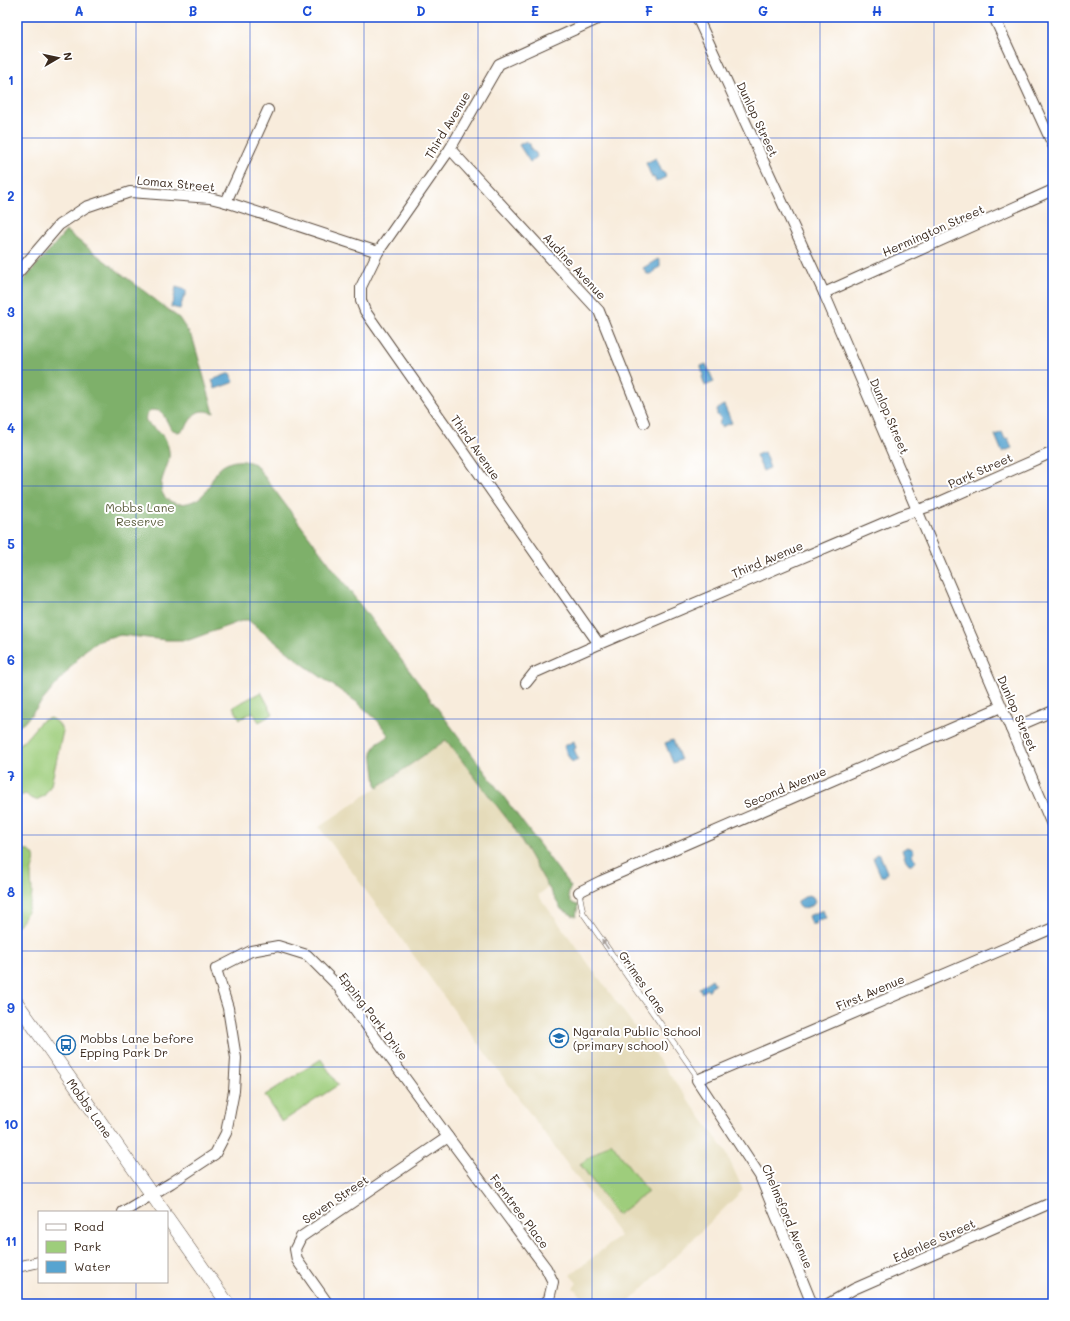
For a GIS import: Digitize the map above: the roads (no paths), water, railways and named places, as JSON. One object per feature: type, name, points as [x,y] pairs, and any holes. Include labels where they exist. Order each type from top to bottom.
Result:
[{"type":"street","name":"Third Avenue","points":[[602,17],[499,64],[450,149],[378,252],[361,287],[361,301],[365,311],[599,644],[917,510]]},
{"type":"street","name":"Dunlop Street","points":[[697,17],[824,293],[1053,827]]},
{"type":"street","points":[[994,17],[1053,145]]},
{"type":"street","points":[[226,202],[268,110]]},
{"type":"street","name":"Audine Avenue","points":[[450,149],[599,311],[644,423]]},
{"type":"street","name":"Hermington Street","points":[[824,293],[1053,190]]},
{"type":"street","name":"Lomax Street","points":[[17,274],[59,225],[86,207],[130,192],[210,198],[378,252]]},
{"type":"street","name":"Park Street","points":[[917,510],[933,505],[1053,452]]},
{"type":"street","points":[[526,683],[534,673],[599,644]]},
{"type":"street","name":"Second Avenue","points":[[579,892],[608,877],[1001,707]]},
{"type":"street","points":[[1011,729],[1053,711]]},
{"type":"street","name":"First Avenue","points":[[697,1080],[1053,928]]},
{"type":"street","name":"Epping Park Drive","points":[[151,1194],[171,1183],[215,1154],[226,1133],[234,1091],[236,1058],[228,1008],[216,969],[251,951],[278,946],[308,955],[337,985],[448,1137]]},
{"type":"street","name":"Mobbs Lane","points":[[17,1003],[163,1211]]},
{"type":"street","name":"Chelmsford Avenue","points":[[697,1080],[760,1176],[812,1304]]},
{"type":"street","name":"Seven Street","points":[[328,1304],[297,1260],[295,1249],[301,1237],[448,1137]]},
{"type":"street","name":"Ferntree Place","points":[[448,1137],[546,1268],[553,1282],[549,1299],[543,1304]]},
{"type":"street","points":[[125,1211],[151,1194]]},
{"type":"street","name":"Edenlee Street","points":[[828,1304],[854,1289],[1053,1202]]},
{"type":"street","points":[[168,1218],[228,1304]]},
{"type":"street","points":[[17,1267],[38,1262]]},
{"type":"lane","name":"Grimes Lane","points":[[579,892],[584,913],[695,1073],[697,1080]]},
{"type":"water","points":[[526,141],[530,144],[531,150],[536,153],[537,157],[530,162],[519,145]]},
{"type":"water","points":[[656,158],[662,172],[664,172],[666,177],[656,182],[654,177],[652,178],[646,163]]},
{"type":"water","points":[[658,259],[660,261],[660,267],[654,270],[651,274],[647,274],[643,268]]},
{"type":"water","points":[[176,287],[186,290],[186,296],[184,296],[180,309],[171,307]]},
{"type":"water","points":[[706,364],[714,382],[705,386],[701,366]]},
{"type":"water","points":[[230,373],[234,382],[215,389],[212,380]]},
{"type":"water","points":[[724,405],[732,423],[721,427],[719,424],[721,418],[717,415],[717,410],[719,407]]},
{"type":"water","points":[[1002,432],[1005,439],[1008,438],[1012,448],[1002,452],[995,435]]},
{"type":"water","points":[[764,452],[770,468],[763,471],[756,455]]},
{"type":"water","points":[[673,740],[681,760],[673,763],[665,743]]},
{"type":"water","points":[[574,741],[576,748],[574,749],[578,759],[572,762],[564,746]]},
{"type":"water","points":[[907,847],[914,851],[912,856],[916,860],[914,864],[909,864],[905,859],[902,850]]},
{"type":"water","points":[[876,854],[880,855],[887,872],[885,876],[881,876],[873,858]]},
{"type":"water","points":[[808,895],[813,897],[815,901],[813,905],[802,909],[798,906],[798,901]]},
{"type":"water","points":[[823,910],[826,918],[819,920],[815,924],[811,924],[808,916]]},
{"type":"water","points":[[712,979],[715,984],[710,987],[711,988],[708,991],[707,989],[702,993],[699,988]]},
{"type":"place","name":"Ngarala Public School (primary school)","points":[[559,1038]]},
{"type":"place","name":"Mobbs Lane before Epping Park Dr","points":[[66,1045]]},
{"type":"park label","name":"Mobbs Lane Reserve","points":[[140,514]]}]
